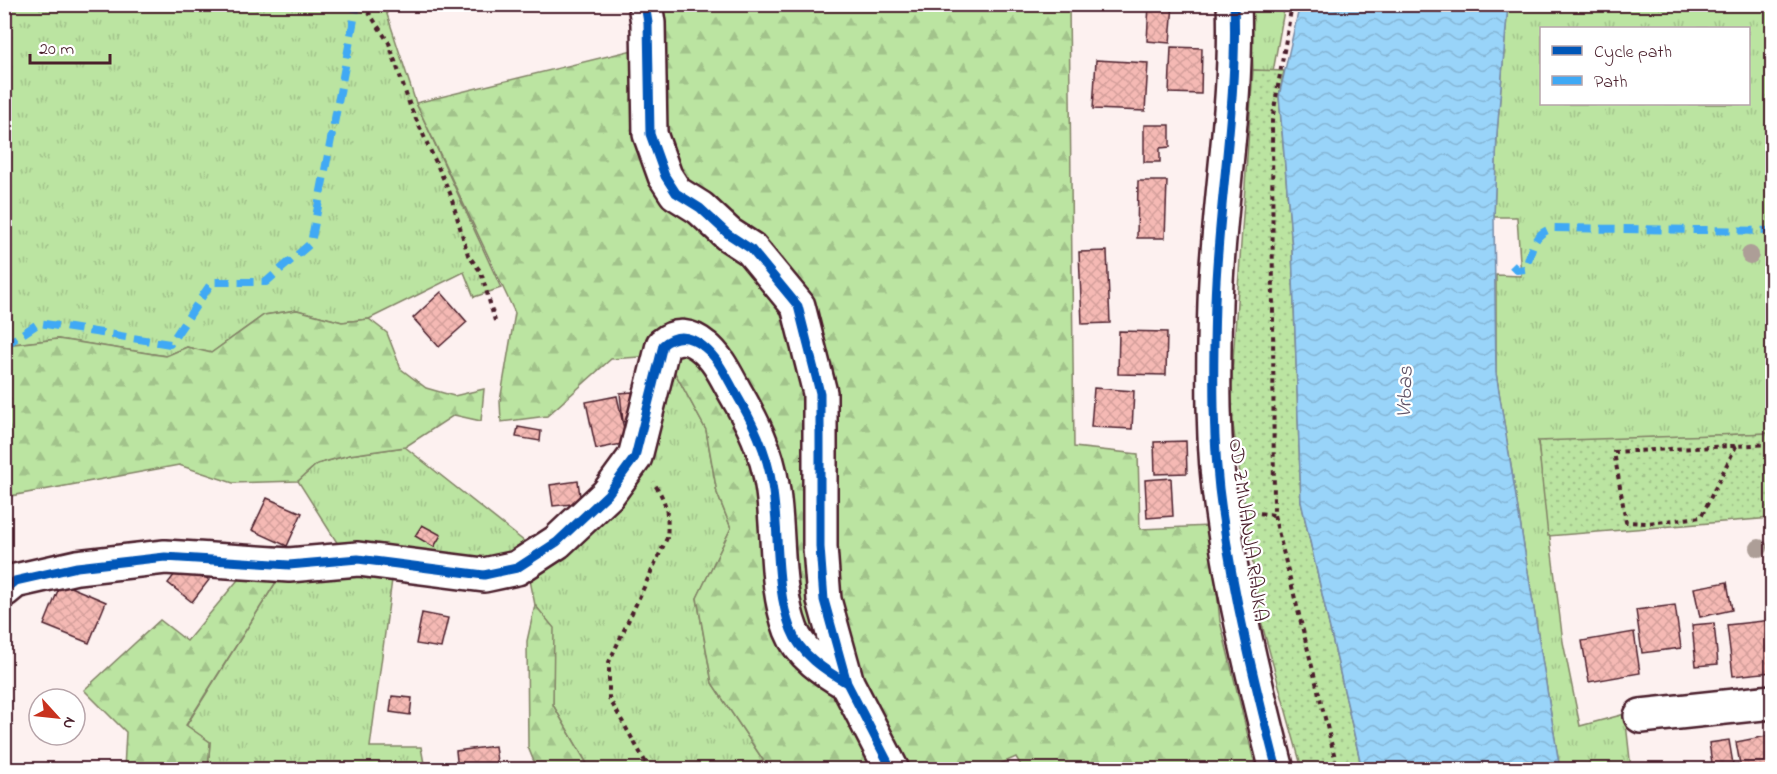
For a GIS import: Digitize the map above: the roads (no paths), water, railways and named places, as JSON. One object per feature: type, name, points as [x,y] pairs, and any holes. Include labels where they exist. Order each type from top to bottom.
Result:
[{"type":"street","points":[[645,4],[648,23],[650,134],[665,176],[676,193],[700,208],[728,234],[751,249],[798,306],[820,393],[820,547],[824,600],[847,684],[892,770]]},
{"type":"street","name":"OD ZMIJANJA RAJKA","points":[[1234,4],[1234,78],[1215,302],[1215,435],[1221,511],[1242,630],[1276,770]]},
{"type":"street","points":[[4,590],[15,580],[76,567],[165,557],[289,565],[358,559],[484,575],[499,574],[517,568],[557,542],[608,494],[635,457],[663,345],[677,337],[696,340],[710,352],[719,364],[763,446],[772,485],[784,604],[792,633],[820,668],[847,684]]},
{"type":"street","points":[[1641,716],[1773,702]]},
{"type":"water","name":"Vrbas","points":[[1300,4],[1508,5],[1497,133],[1494,217],[1496,373],[1559,764],[1563,769],[1362,769],[1301,502],[1292,248],[1279,96]]}]
